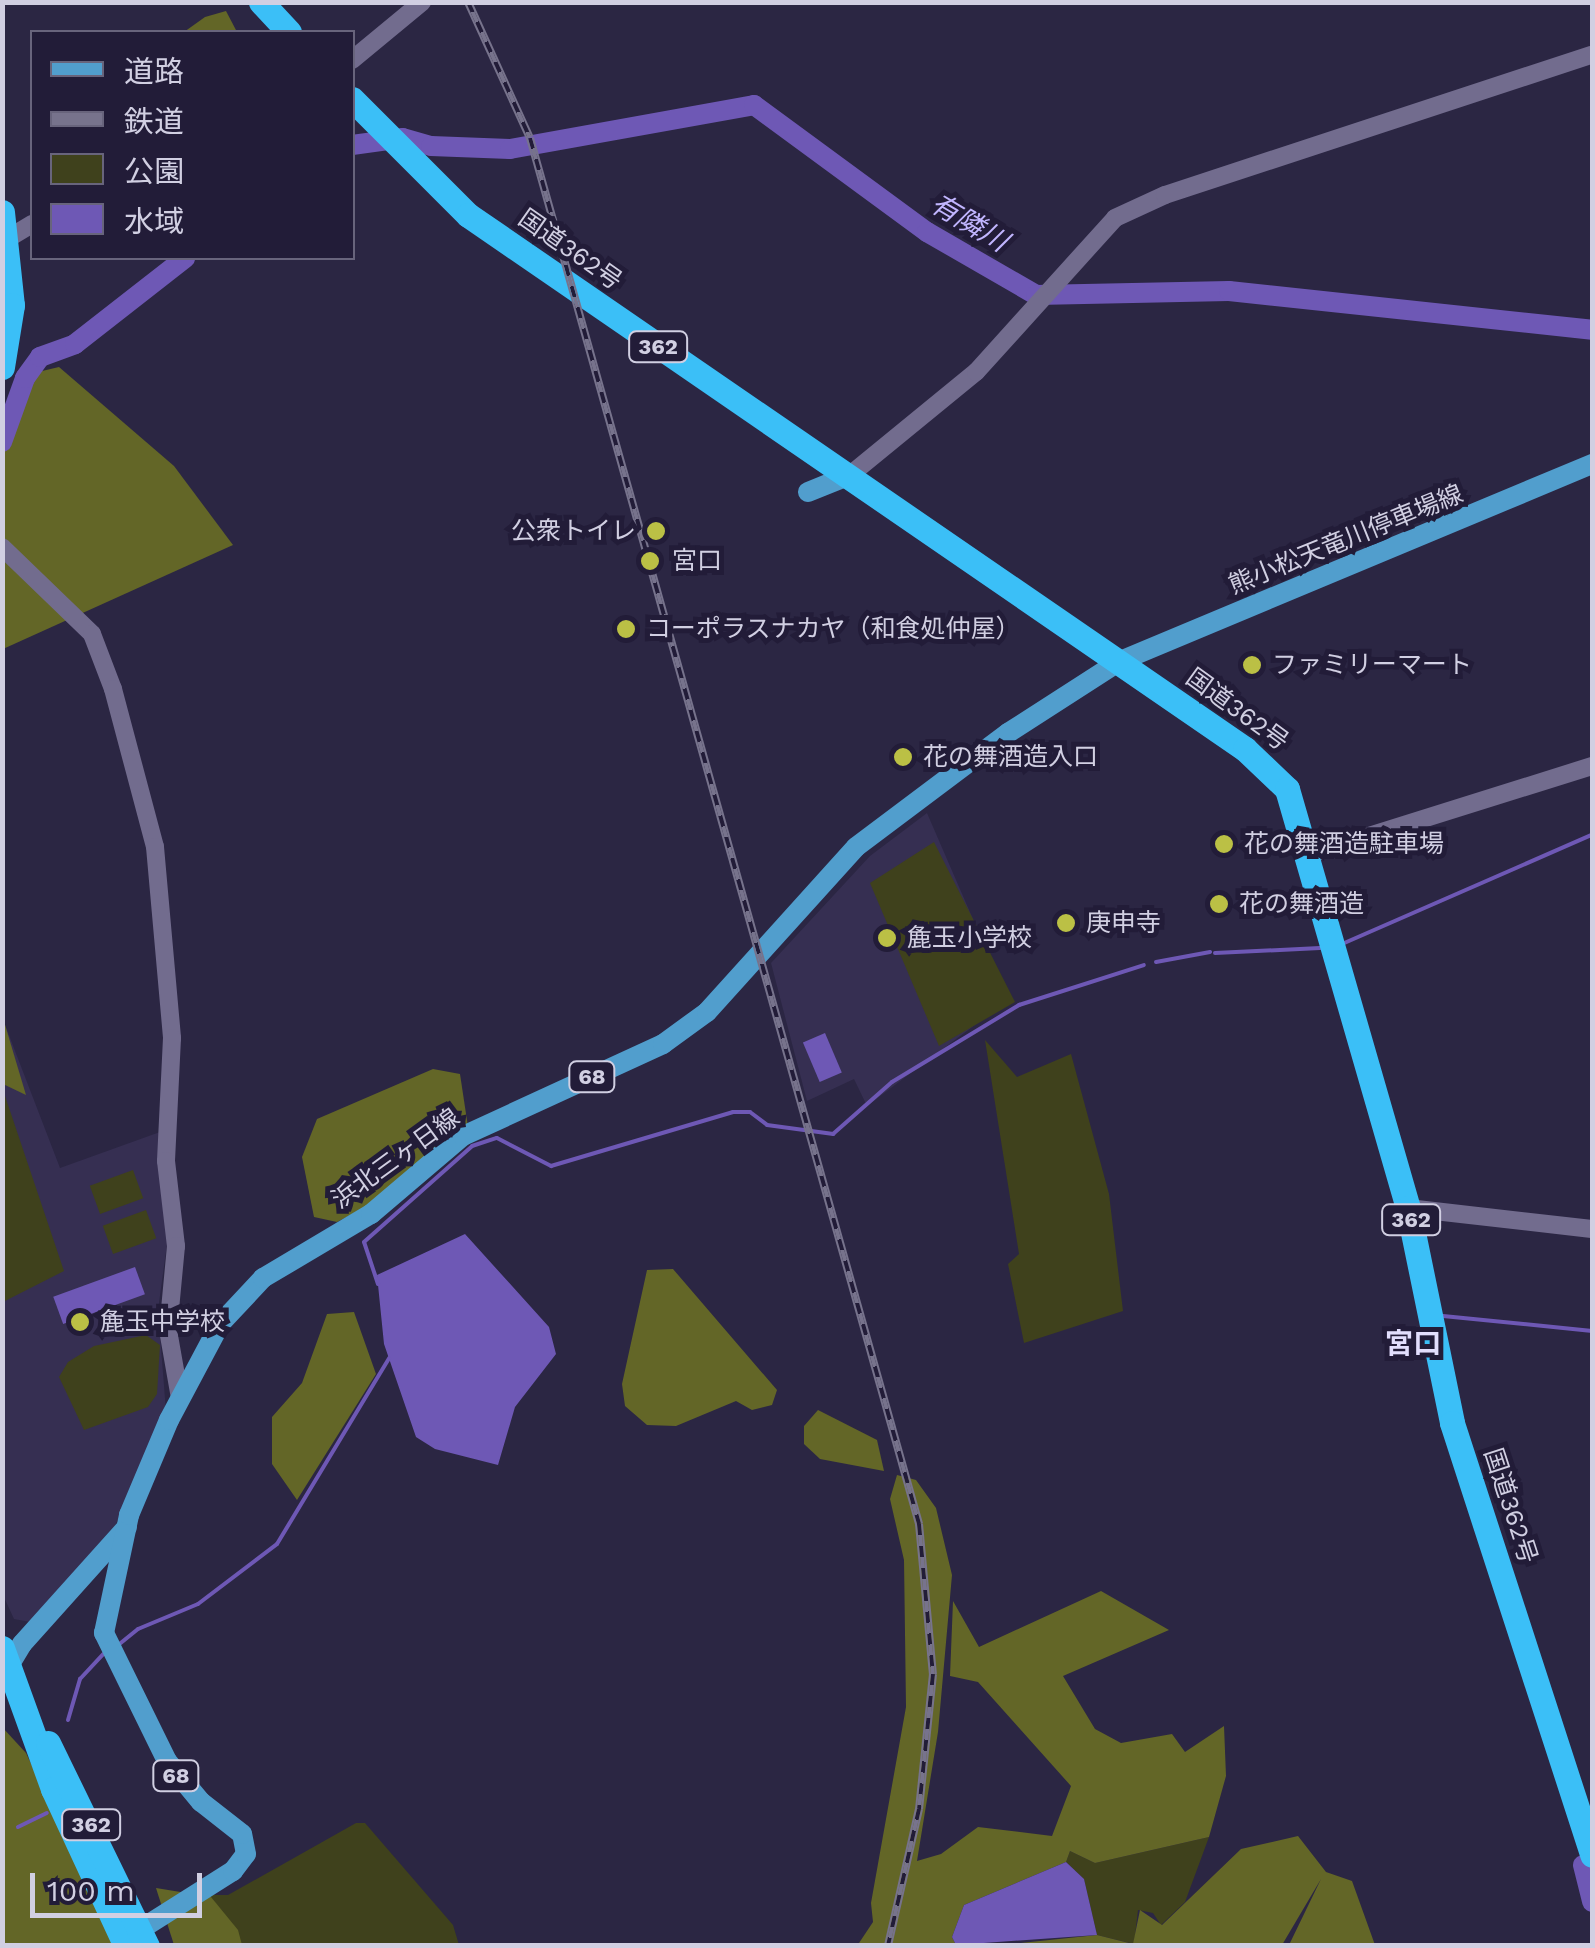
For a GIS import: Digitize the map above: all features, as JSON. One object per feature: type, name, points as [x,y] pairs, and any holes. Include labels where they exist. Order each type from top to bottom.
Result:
[{"type":"highway","points":[[261,2],[287,30]]},
{"type":"highway","name":"国道362号","points":[[355,102],[468,215],[1271,768],[1287,789],[1408,1208],[1452,1423],[1592,1855]]},
{"type":"highway","points":[[2,212],[12,304],[2,367]]},
{"type":"highway","name":"362","points":[[5,1664],[28,1709],[53,1790],[130,1941]]},
{"type":"main road","name":"熊小松天竜川停車場線","points":[[1118,662],[1592,464]]},
{"type":"main road","points":[[808,492],[850,475]]},
{"type":"main road","name":"浜北三ヶ日線","points":[[130,1941],[233,1872],[246,1854],[234,1826],[176,1775],[107,1645],[104,1626],[126,1527],[180,1398],[220,1324],[263,1278],[371,1214],[463,1136],[663,1044],[707,1012],[856,848],[1008,732],[1118,662]]},
{"type":"main road","points":[[5,1664],[126,1527]]},
{"type":"street","points":[[355,58],[422,2]]},
{"type":"street","points":[[850,475],[976,372],[1115,218],[1165,196],[1592,55]]},
{"type":"street","points":[[5,240],[30,225]]},
{"type":"street","points":[[2,548],[92,634],[155,847],[172,1038],[166,1161],[176,1246],[168,1330],[180,1398]]},
{"type":"street","points":[[1308,855],[1592,766]]},
{"type":"street","points":[[1408,1208],[1592,1229]]},
{"type":"shaded area","name":"麁玉小学校","points":[[927,813],[1008,1000],[867,1106],[854,1079],[807,1101],[771,963],[870,856]]},
{"type":"shaded area","name":"麁玉中学校","points":[[2,1017],[60,1168],[160,1132],[168,1237],[158,1310],[166,1411],[116,1524],[30,1622],[14,1619],[2,1593]]},
{"type":"green space","points":[[226,11],[236,30],[187,30],[205,17]]},
{"type":"green space","points":[[59,367],[174,466],[233,545],[3,649],[2,422],[21,376]]},
{"type":"green space","points":[[934,842],[1015,1002],[939,1046],[870,883]]},
{"type":"green space","points":[[3,1018],[26,1095],[3,1084]]},
{"type":"green space","points":[[985,1040],[1017,1077],[1071,1054],[1109,1194],[1123,1311],[1024,1343],[1008,1264],[1019,1254]]},
{"type":"green space","points":[[433,1069],[460,1074],[468,1127],[406,1186],[337,1222],[314,1217],[302,1157],[317,1119]]},
{"type":"green space","points":[[3,1090],[64,1271],[3,1302],[2,1301]]},
{"type":"green space","points":[[133,1170],[143,1198],[100,1214],[90,1186]]},
{"type":"green space","points":[[146,1210],[156,1238],[113,1254],[103,1226]]},
{"type":"green space","points":[[673,1269],[777,1390],[772,1405],[752,1410],[736,1401],[676,1426],[647,1425],[625,1406],[622,1384],[647,1270]]},
{"type":"green space","points":[[354,1312],[376,1374],[297,1500],[272,1464],[272,1417],[302,1383],[327,1314]]},
{"type":"green space","points":[[146,1335],[160,1345],[157,1394],[148,1407],[84,1430],[59,1377],[68,1362],[94,1346]]},
{"type":"green space","points":[[818,1410],[877,1440],[884,1471],[820,1459],[804,1444],[804,1426]]},
{"type":"green space","points":[[897,1475],[916,1480],[936,1508],[952,1575],[938,1732],[917,1861],[941,1854],[978,1827],[1052,1836],[1071,1786],[978,1682],[950,1676],[953,1601],[979,1647],[1101,1591],[1169,1630],[1063,1676],[1095,1729],[1121,1743],[1172,1734],[1185,1752],[1224,1726],[1226,1776],[1209,1837],[1095,1863],[1070,1851],[1066,1862],[964,1905],[952,1937],[956,1945],[857,1946],[873,1922],[871,1903],[906,1707],[904,1560],[890,1499]]},
{"type":"green space","points":[[3,1728],[26,1753],[117,1945],[3,1946]]},
{"type":"green space","points":[[356,1823],[365,1823],[453,1925],[459,1945],[204,1945],[196,1895],[228,1895]]},
{"type":"green space","points":[[1298,1836],[1326,1872],[1352,1881],[1375,1945],[1289,1945],[1321,1879],[1282,1945],[1003,1945],[1097,1935],[1133,1944],[1140,1910],[1162,1925],[1241,1849]]},
{"type":"green space","points":[[1209,1837],[1185,1902],[1161,1925],[1153,1913],[1138,1910],[1134,1944],[1097,1935],[1084,1879],[1066,1862],[1070,1851],[1095,1863]]},
{"type":"green space","points":[[156,1888],[211,1897],[238,1930],[242,1945],[174,1945]]},
{"type":"water","points":[[825,1033],[842,1073],[820,1082],[803,1042]]},
{"type":"water","points":[[465,1234],[549,1327],[556,1354],[515,1407],[498,1465],[435,1449],[416,1437],[384,1344],[377,1275]]},
{"type":"water","points":[[135,1267],[145,1294],[63,1324],[53,1297]]},
{"type":"water","points":[[1066,1862],[1084,1879],[1097,1935],[956,1945],[952,1937],[964,1905]]},
{"type":"waterway","name":"有隣川","points":[[355,145],[403,138],[431,146],[510,149],[754,105],[927,232],[1036,295],[1229,291],[1592,330]]},
{"type":"waterway","name":"有隣川","points":[[2,442],[25,378],[40,357],[75,344],[182,260]]},
{"type":"waterway","points":[[1342,944],[1592,835]]},
{"type":"waterway","points":[[1215,953],[1320,948]]},
{"type":"waterway","points":[[1156,962],[1210,952]]},
{"type":"waterway","points":[[378,1284],[364,1242],[472,1146],[497,1138],[551,1166],[733,1112],[750,1112],[767,1125],[833,1134],[892,1082],[1019,1005],[1144,965]]},
{"type":"waterway","points":[[1443,1316],[1592,1331]]},
{"type":"waterway","points":[[117,1646],[138,1629],[198,1604],[277,1544],[389,1358]]},
{"type":"waterway","points":[[68,1720],[80,1679],[103,1654]]},
{"type":"waterway","points":[[18,1827],[47,1813]]},
{"type":"waterway","points":[[1583,1865],[1592,1902]]},
{"type":"railway","points":[[468,2],[530,138],[919,1524],[933,1674],[919,1809],[888,1946]]},
{"type":"place","name":"公衆トイレ","points":[[656,531]]},
{"type":"place","name":"宮口","points":[[650,561]]},
{"type":"place","name":"コーポラスナカヤ（和食処仲屋）","points":[[626,629]]},
{"type":"place","name":"ファミリーマート","points":[[1252,665]]},
{"type":"place","name":"花の舞酒造入口","points":[[903,757]]},
{"type":"place","name":"花の舞酒造駐車場","points":[[1224,844]]},
{"type":"place","name":"花の舞酒造","points":[[1219,904]]},
{"type":"place","name":"庚申寺","points":[[1066,923]]},
{"type":"place","name":"麁玉小学校","points":[[887,938]]},
{"type":"place","name":"麁玉中学校","points":[[80,1322]]},
{"type":"district","name":"宮口","points":[[1413,1344]]}]
